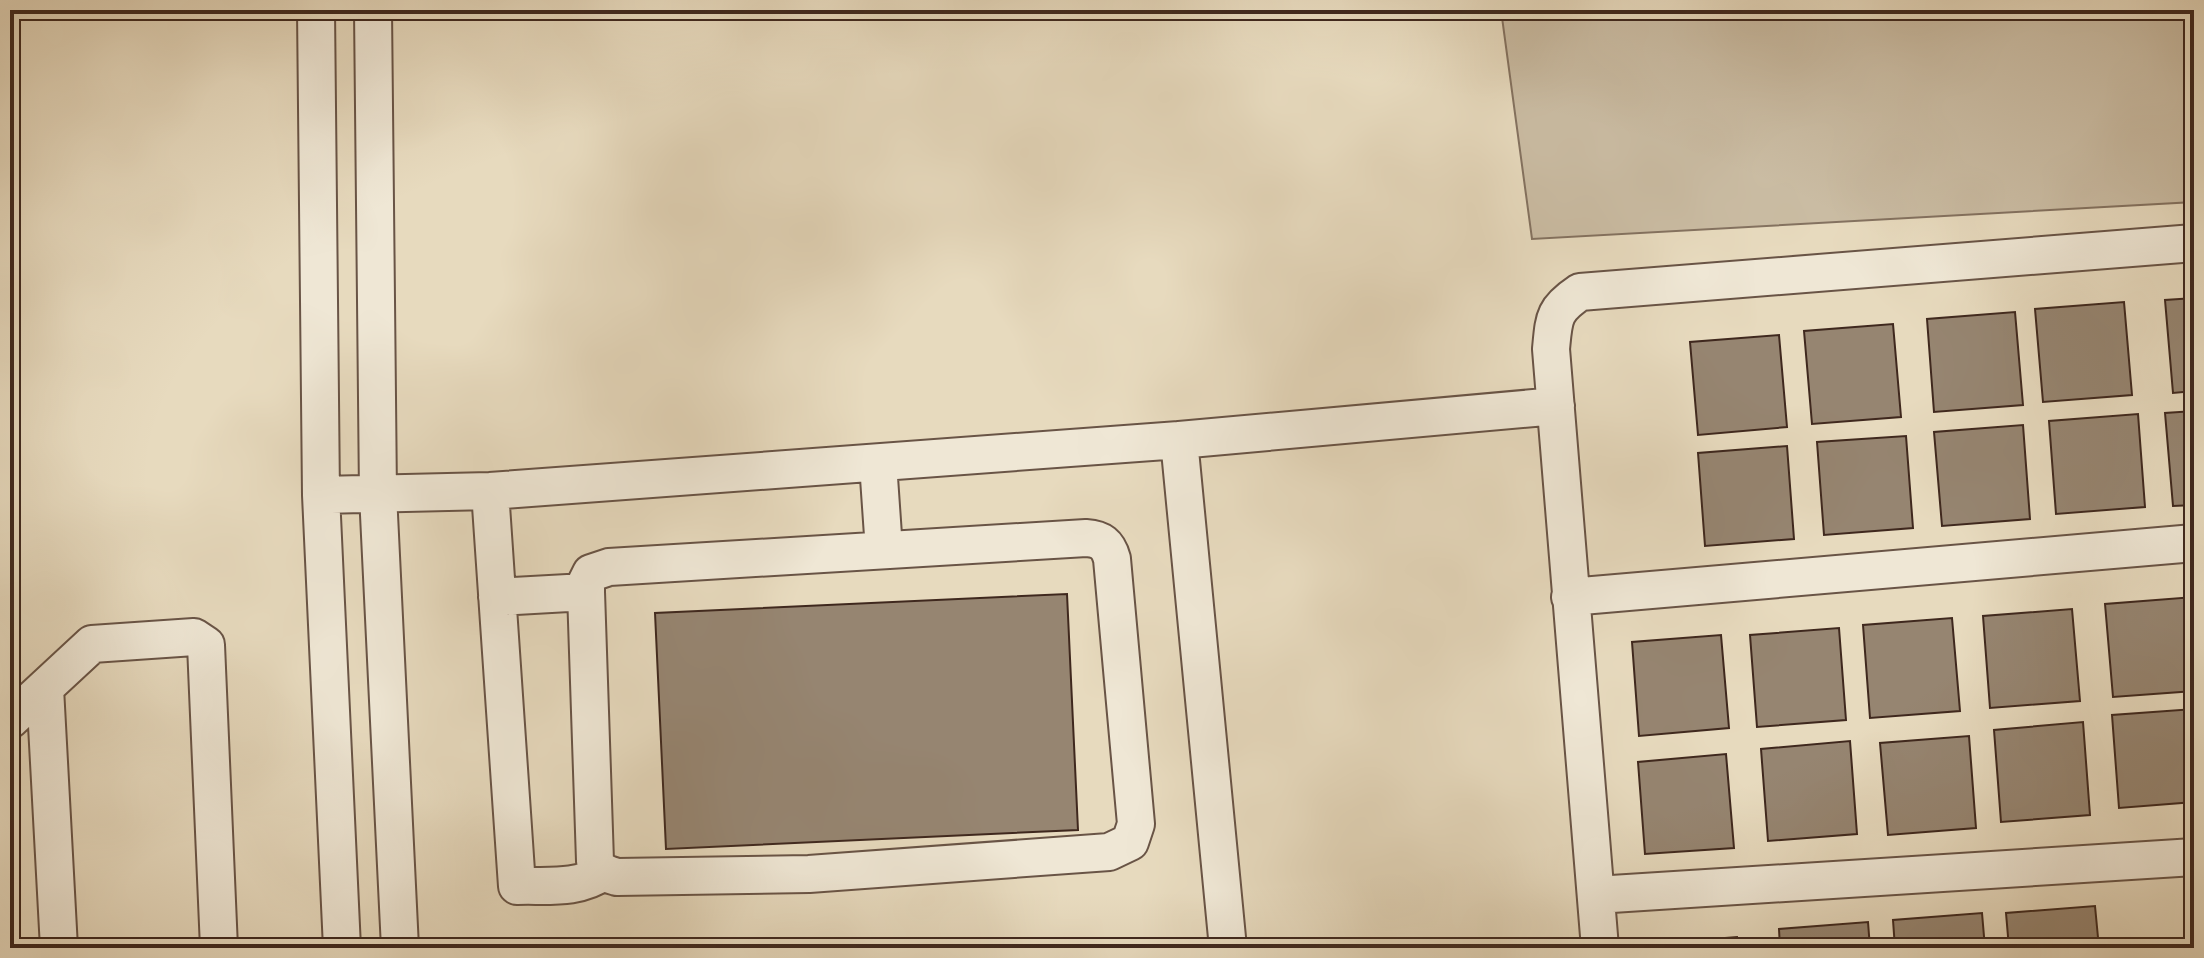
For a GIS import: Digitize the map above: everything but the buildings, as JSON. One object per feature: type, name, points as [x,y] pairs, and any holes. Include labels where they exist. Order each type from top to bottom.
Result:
[{"type":"street","points":[[316,10],[321,495],[342,948]]},
{"type":"street","points":[[373,10],[378,494],[400,948]]},
{"type":"street","points":[[1600,948],[1551,349],[1554,321],[1560,306],[1580,292],[2194,243]]},
{"type":"street","points":[[321,495],[490,491],[1179,440],[1556,406]]},
{"type":"street","points":[[1179,440],[1228,948]]},
{"type":"street","points":[[878,463],[884,550]]},
{"type":"street","points":[[490,491],[517,886],[576,885],[588,882],[603,872]]},
{"type":"street","points":[[1086,538],[1103,542],[1109,548],[1136,824],[1130,842],[1109,852],[809,874],[617,877],[603,872],[595,861],[586,592],[591,573],[609,567],[884,550],[1086,538]]},
{"type":"street","points":[[1570,597],[2194,543]]},
{"type":"street","points":[[497,597],[586,592]]},
{"type":"street","points":[[10,720],[92,644],[194,637],[206,645],[219,948]]},
{"type":"street","points":[[45,688],[59,948]]},
{"type":"street","points":[[1596,895],[2194,857]]},
{"type":"shaded area","points":[[1501,10],[2194,10],[2194,202],[1532,239]]}]
